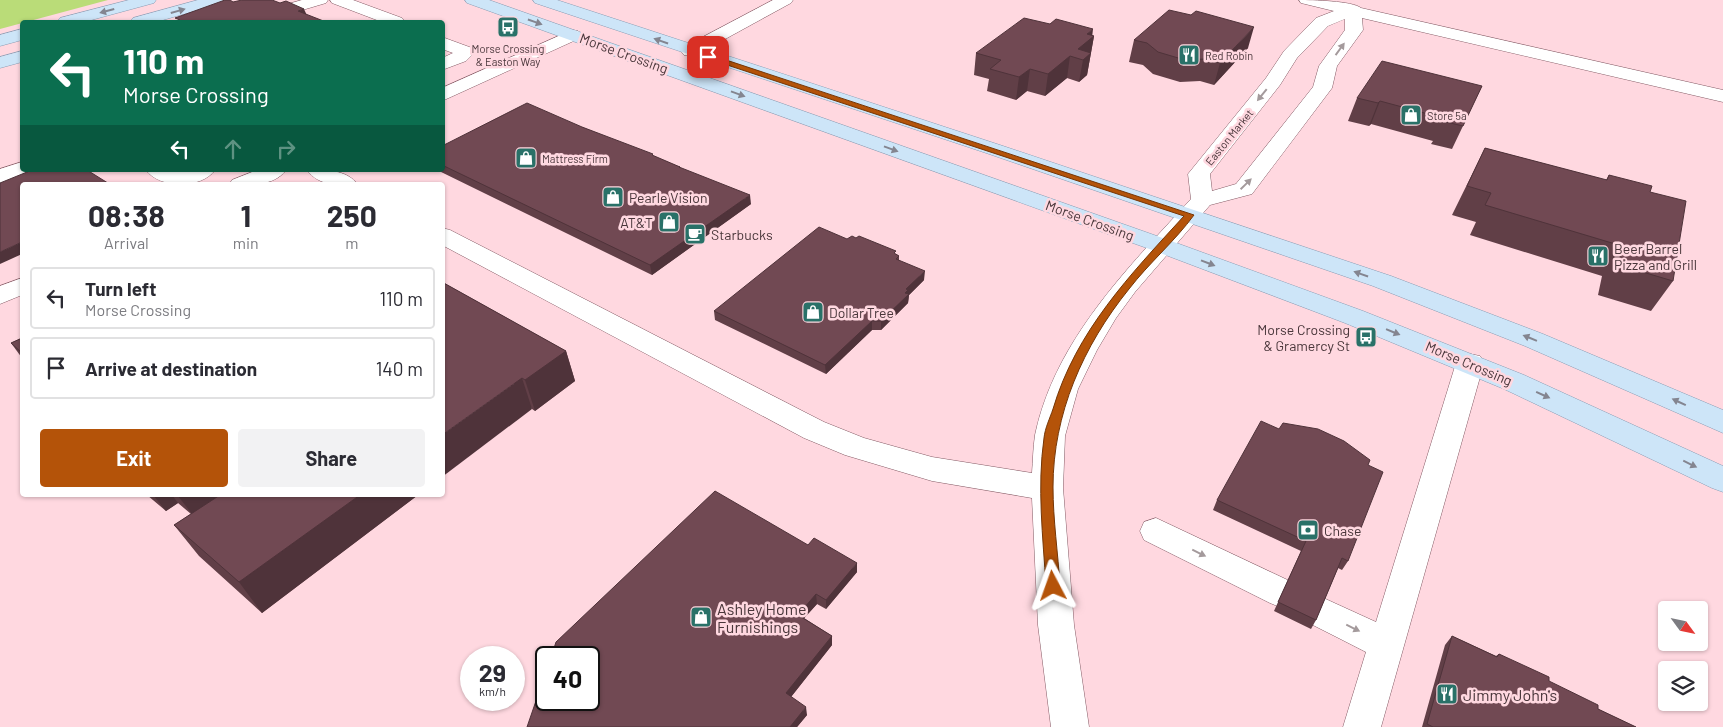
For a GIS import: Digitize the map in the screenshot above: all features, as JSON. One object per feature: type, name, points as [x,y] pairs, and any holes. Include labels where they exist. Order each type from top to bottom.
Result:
[{"type":"main road","points":[[73,20],[148,0]]},
{"type":"main road","points":[[146,20],[216,0]]},
{"type":"main road","name":"Morse Crossing","points":[[473,0],[1163,246],[1354,317],[1470,363],[1601,421],[1723,480]]},
{"type":"main road","name":"Morse Crossing","points":[[541,0],[690,51],[1196,208],[1470,314],[1646,387],[1723,422]]},
{"type":"main road","points":[[0,41],[20,35]]},
{"type":"main road","points":[[0,63],[20,57]]},
{"type":"street","points":[[252,20],[320,0]]},
{"type":"street","points":[[338,0],[391,20]]},
{"type":"street","points":[[690,51],[785,0]]},
{"type":"street","points":[[1307,0],[1357,5],[1723,96]]},
{"type":"street","points":[[1070,727],[1056,625],[1046,488],[1050,436],[1064,390],[1083,350],[1105,314],[1126,286],[1196,208],[1244,189],[1322,88],[1328,66],[1354,30],[1357,5]]},
{"type":"street","name":"Easton Market","points":[[1196,208],[1199,174],[1274,81],[1290,55],[1322,22],[1357,5]]},
{"type":"street","points":[[445,94],[572,35]]},
{"type":"street","points":[[445,43],[466,52],[445,64]]},
{"type":"street","points":[[0,177],[20,169]]},
{"type":"street","points":[[160,172],[171,179],[183,179],[199,172]]},
{"type":"street","points":[[247,182],[270,172]]},
{"type":"street","points":[[322,172],[341,182]]},
{"type":"street","points":[[445,237],[814,430],[856,447],[916,465],[967,476],[1046,488]]},
{"type":"street","points":[[0,296],[20,287]]},
{"type":"street","points":[[1362,727],[1470,363]]},
{"type":"street","points":[[1156,531],[1282,593]]},
{"type":"street","points":[[1318,611],[1387,645]]},
{"type":"green space","points":[[0,0],[108,0],[34,20],[20,20],[20,24],[0,29]]},
{"type":"building","points":[[225,0],[233,2],[242,0],[272,0],[280,3],[286,1],[304,9],[298,11],[321,20],[180,20],[175,18]]},
{"type":"building","points":[[1169,10],[1191,15],[1196,11],[1254,27],[1220,63],[1205,59],[1185,60],[1158,52],[1147,43],[1134,40]]},
{"type":"building","points":[[1024,18],[1050,24],[1056,19],[1093,29],[1087,34],[1094,36],[1078,49],[1091,53],[1083,60],[1070,56],[1048,74],[1030,69],[1019,77],[990,69],[1001,60],[976,53]]},
{"type":"building","points":[[1382,61],[1482,86],[1463,126],[1442,121],[1443,118],[1380,101],[1378,103],[1357,98]]},
{"type":"building","points":[[527,103],[750,195],[650,265],[445,166],[445,144]]},
{"type":"building","points":[[1485,148],[1607,180],[1609,175],[1652,186],[1650,192],[1686,201],[1673,281],[1619,265],[1622,246],[1485,205],[1491,193],[1467,186]]},
{"type":"building","points":[[27,172],[90,172],[106,182],[20,182],[20,243],[0,252],[0,183]]},
{"type":"building","name":"Dollar Tree","points":[[819,227],[847,239],[852,236],[856,238],[859,236],[896,251],[894,253],[899,256],[896,259],[925,271],[906,289],[908,290],[905,293],[909,294],[881,321],[872,321],[825,365],[714,311]]},
{"type":"building","points":[[445,284],[566,351],[525,380],[522,378],[445,433]]},
{"type":"building","points":[[20,339],[20,351],[11,343]]},
{"type":"building","name":"Chase","points":[[1261,421],[1279,429],[1283,423],[1318,429],[1344,441],[1370,460],[1368,465],[1383,472],[1348,561],[1342,558],[1316,620],[1278,602],[1306,541],[1217,500]]},
{"type":"building","name":"Ashley Home Furnishings","points":[[715,491],[808,545],[814,538],[857,563],[826,600],[816,594],[798,615],[832,636],[786,693],[806,707],[790,727],[527,727],[535,704],[535,711],[600,711],[600,646],[555,646],[556,642]]},
{"type":"building","points":[[217,497],[357,497],[239,582],[174,525]]},
{"type":"building","points":[[1452,636],[1497,657],[1499,654],[1549,677],[1549,681],[1598,705],[1598,709],[1636,727],[1433,727],[1427,724]]},
{"type":"place","name":"Morse Crossing & Easton Way","points":[[508,27]]},
{"type":"place","name":"Red Robin","points":[[1189,55]]},
{"type":"place","name":"Store 5a","points":[[1411,115]]},
{"type":"place","name":"Mattress Firm","points":[[526,158]]},
{"type":"place","name":"Pearle Vision","points":[[613,197]]},
{"type":"place","name":"AT&T","points":[[669,222]]},
{"type":"place","name":"Starbucks","points":[[695,234]]},
{"type":"place","name":"Beer Barrel Pizza and Grill","points":[[1598,256]]},
{"type":"place","name":"Dollar Tree","points":[[813,312]]},
{"type":"place","name":"Morse Crossing & Gramercy St","points":[[1366,337]]},
{"type":"place","name":"Chase","points":[[1308,530]]},
{"type":"place","name":"Ashley Home Furnishings","points":[[701,617]]},
{"type":"place","name":"Jimmy John's","points":[[1447,694]]},
{"type":"route","points":[[708,57],[1190,215],[1126,286],[1105,314],[1083,350],[1064,390],[1050,436],[1046,488],[1053,586]]}]
